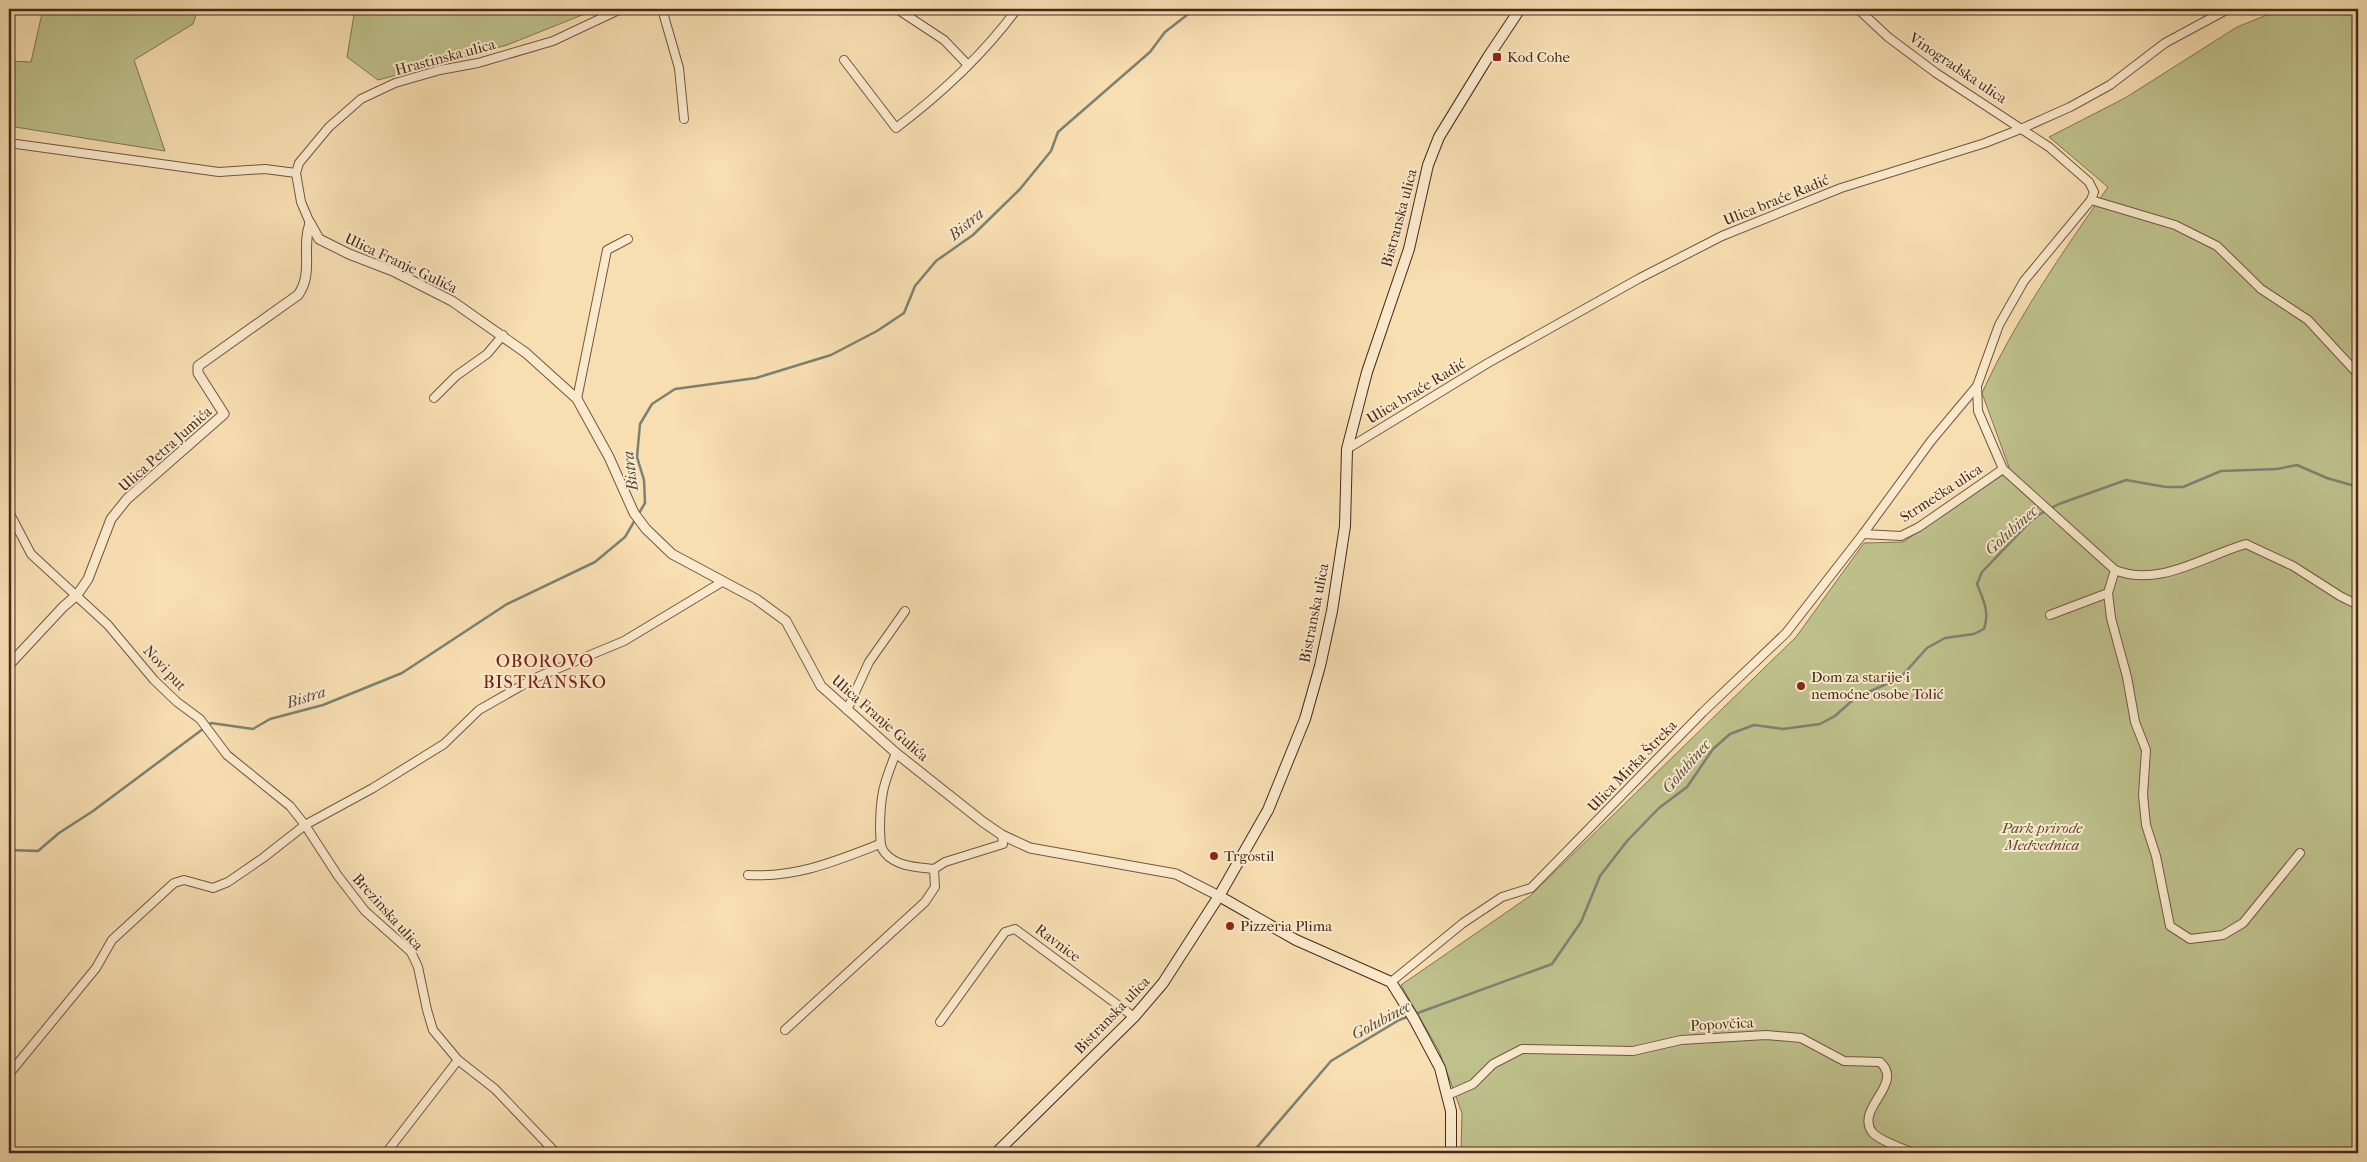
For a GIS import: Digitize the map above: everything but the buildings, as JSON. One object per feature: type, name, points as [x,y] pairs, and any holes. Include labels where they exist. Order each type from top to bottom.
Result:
[{"type":"main road","name":"Bistranska ulica","points":[[996,1153],[1134,1017],[1163,983],[1219,896],[1268,810],[1306,719],[1332,611],[1344,526],[1347,449],[1367,372],[1409,249],[1428,165],[1439,137],[1520,9]]},
{"type":"main road","points":[[1219,896],[1296,940],[1391,982],[1440,1068],[1452,1111],[1451,1153]]},
{"type":"street","name":"Hrastinska ulica","points":[[296,173],[299,163],[330,126],[361,99],[395,83],[440,70],[478,63],[553,41],[621,9]]},
{"type":"street","points":[[662,9],[679,68],[684,119]]},
{"type":"street","points":[[897,9],[944,40],[968,65]]},
{"type":"street","points":[[844,60],[896,128],[922,108],[968,65],[1002,29],[1017,9]]},
{"type":"street","name":"Vinogradska ulica","points":[[1858,9],[1888,37],[1936,73],[2023,128],[2049,147],[2089,182],[2094,192],[2091,200]]},
{"type":"street","name":"Ulica braće Radić","points":[[1347,449],[1496,359],[1640,278],[1722,236],[1842,188],[1985,143],[2070,107],[2110,84],[2165,43],[2228,9]]},
{"type":"street","points":[[9,143],[219,172],[265,169],[296,173],[301,202],[310,223]]},
{"type":"street","points":[[2358,374],[2308,320],[2261,289],[2217,246],[2175,225],[2091,200],[2024,281],[1999,325],[1977,386],[1978,411],[2003,470],[2115,570],[2128,575],[2163,575],[2246,544],[2293,566],[2340,596],[2358,605]]},
{"type":"street","name":"Ulica Franje Gulića","points":[[310,223],[320,239],[349,254],[393,271],[452,301],[503,335],[577,399],[609,457],[634,513],[672,554],[756,599],[786,622],[820,686],[896,753],[1002,835],[1030,848],[1176,874],[1219,896]]},
{"type":"street","name":"Ulica Petra Jumića","points":[[77,595],[88,579],[111,519],[128,500],[224,414],[198,373],[198,366],[298,295],[305,286],[306,234],[310,223]]},
{"type":"street","points":[[577,399],[607,250],[628,239]]},
{"type":"street","points":[[434,398],[456,376],[487,354],[503,335]]},
{"type":"street","name":"Ulica Mirka Štreka","points":[[1391,982],[1463,923],[1502,897],[1531,888],[1703,712],[1786,633],[1863,534],[1931,441],[1977,386]]},
{"type":"street","name":"Strmečka ulica","points":[[1863,534],[1901,536],[1919,527],[2003,470]]},
{"type":"street","name":"Novi put","points":[[9,512],[31,554],[108,625],[154,680],[177,702],[200,719],[227,755],[290,806],[305,825]]},
{"type":"street","points":[[2115,570],[2108,593],[2111,618],[2127,677],[2135,722],[2146,750],[2143,794],[2146,825],[2156,856],[2170,926],[2190,939],[2223,935],[2244,923],[2300,853]]},
{"type":"street","points":[[9,1074],[96,968],[112,940],[174,883],[184,880],[213,888],[228,882],[263,858],[305,825],[373,788],[444,744],[479,710],[535,678],[624,641],[722,582]]},
{"type":"street","points":[[2050,615],[2108,593]]},
{"type":"street","points":[[9,665],[77,595]]},
{"type":"street","points":[[847,710],[869,662],[904,611]]},
{"type":"street","points":[[896,753],[884,783],[880,801],[880,844],[884,852],[903,865],[934,869],[944,862],[1004,844],[1002,835]]},
{"type":"street","name":"Brezinska ulica","points":[[305,825],[338,876],[365,911],[411,952],[418,967],[433,1030],[458,1060],[495,1089],[556,1153]]},
{"type":"street","points":[[748,874],[788,875],[828,864],[880,844]]},
{"type":"street","points":[[785,1030],[925,902],[935,887],[934,869]]},
{"type":"street","name":"Ravnice","points":[[940,1022],[1005,932],[1015,929],[1134,1017]]},
{"type":"street","name":"Popovčica","points":[[1448,1095],[1473,1084],[1493,1064],[1522,1050],[1541,1048],[1586,1052],[1633,1051],[1681,1040],[1766,1035],[1801,1038],[1844,1061],[1880,1062],[1886,1067],[1888,1078],[1868,1117],[1869,1125],[1872,1133],[1914,1153]]},
{"type":"street","points":[[386,1153],[458,1060]]},
{"type":"green space","points":[[43,9],[198,9],[193,24],[134,60],[165,151],[9,126],[9,61],[31,62]]},
{"type":"green space","points":[[355,9],[585,9],[587,13],[507,45],[378,80],[347,57]]},
{"type":"green space","name":"Park prirode Medvednica","points":[[2282,9],[2358,9],[2358,1153],[1461,1153],[1462,1113],[1439,1051],[1401,985],[1530,896],[1796,637],[1864,543],[1903,542],[2010,470],[1982,393],[2025,313],[2108,187],[2049,137],[2125,98],[2237,27]]},
{"type":"waterway","name":"Bistra","points":[[9,850],[38,851],[59,833],[93,811],[211,723],[253,729],[270,719],[323,705],[402,673],[507,604],[595,562],[625,537],[645,503],[644,480],[637,457],[640,424],[652,404],[675,389],[756,378],[831,355],[877,331],[904,313],[915,286],[936,261],[973,235],[1020,189],[1051,151],[1058,132],[1150,52],[1165,32],[1191,12],[1210,9]]},
{"type":"waterway","name":"Golubinec","points":[[1415,1014],[1552,964],[1581,922],[1600,876],[1627,841],[1659,808],[1687,787],[1713,749],[1730,734],[1754,725],[1783,729],[1820,724],[1835,716],[1855,698],[1900,678],[1927,648],[1945,638],[1974,634],[1984,629],[1986,611],[1977,584],[1982,572],[2040,514],[2059,504],[2126,480],[2166,487],[2183,487],[2221,471],[2277,469],[2297,465],[2327,478],[2358,487]]},
{"type":"waterway","name":"Golubinec","points":[[1252,1153],[1331,1061],[1399,1020],[1410,1016]]},
{"type":"place","name":"Kod Cohe","points":[[1497,57]]},
{"type":"place","name":"Dom za starije i nemoćne osobe Tolić","points":[[1801,686]]},
{"type":"place","name":"Trgostil","points":[[1214,856]]},
{"type":"place","name":"Pizzeria Plima","points":[[1230,926]]},
{"type":"district","name":"OBOROVO BISTRANSKO","points":[[545,671]]}]
